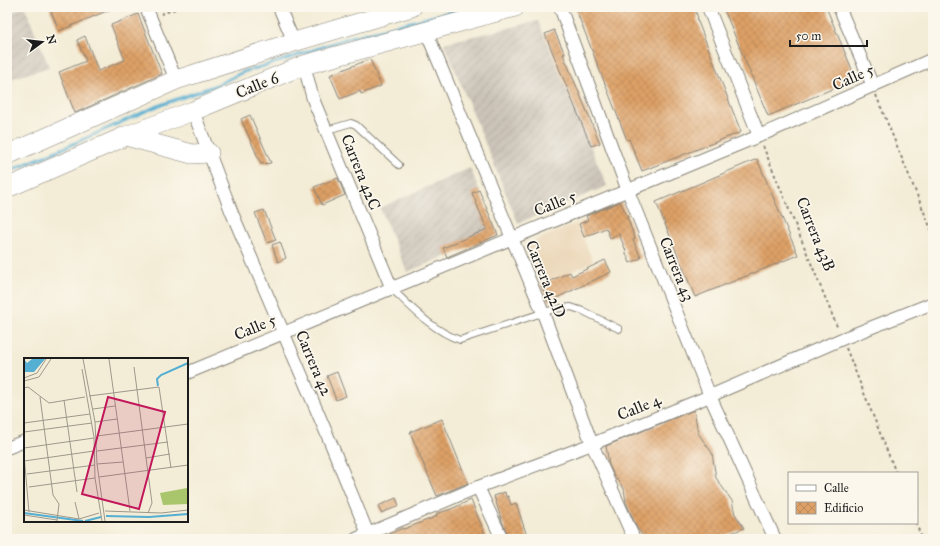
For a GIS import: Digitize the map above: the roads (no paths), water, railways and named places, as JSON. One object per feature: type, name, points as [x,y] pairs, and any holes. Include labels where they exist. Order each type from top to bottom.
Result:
[{"type":"main road","name":"Calle 6","points":[[7,155],[176,80],[294,42],[412,7]]},
{"type":"main road","name":"Calle 6","points":[[7,188],[126,136],[193,111],[304,65],[515,7]]},
{"type":"main road","points":[[126,136],[192,154],[209,153]]},
{"type":"street","points":[[280,7],[294,42]]},
{"type":"street","name":"Carrera 43","points":[[560,7],[628,191],[710,396],[775,539]]},
{"type":"street","points":[[708,7],[759,136]]},
{"type":"street","points":[[839,7],[872,86]]},
{"type":"street","points":[[148,12],[176,80]]},
{"type":"street","name":"Carrera 42D","points":[[426,32],[543,313],[592,444],[634,539]]},
{"type":"street","name":"Calle 5","points":[[188,373],[759,136],[933,59]]},
{"type":"street","name":"Carrera 42C","points":[[304,65],[314,99],[392,289]]},
{"type":"street","name":"Carrera 42","points":[[193,111],[232,213],[332,446],[369,537]]},
{"type":"street","name":"Calle 4","points":[[356,539],[369,537],[478,487],[592,444],[710,396],[842,339],[933,303]]},
{"type":"street","points":[[7,448],[24,441]]},
{"type":"street","points":[[478,487],[502,539]]},
{"type":"lane","points":[[327,130],[351,123],[356,124],[399,165]]},
{"type":"lane","points":[[392,289],[418,315],[449,336],[460,340],[543,313],[571,307],[583,311],[619,329]]},
{"type":"waterway","points":[[7,172],[155,107],[217,85],[243,72],[281,61],[348,38],[470,7]]}]
